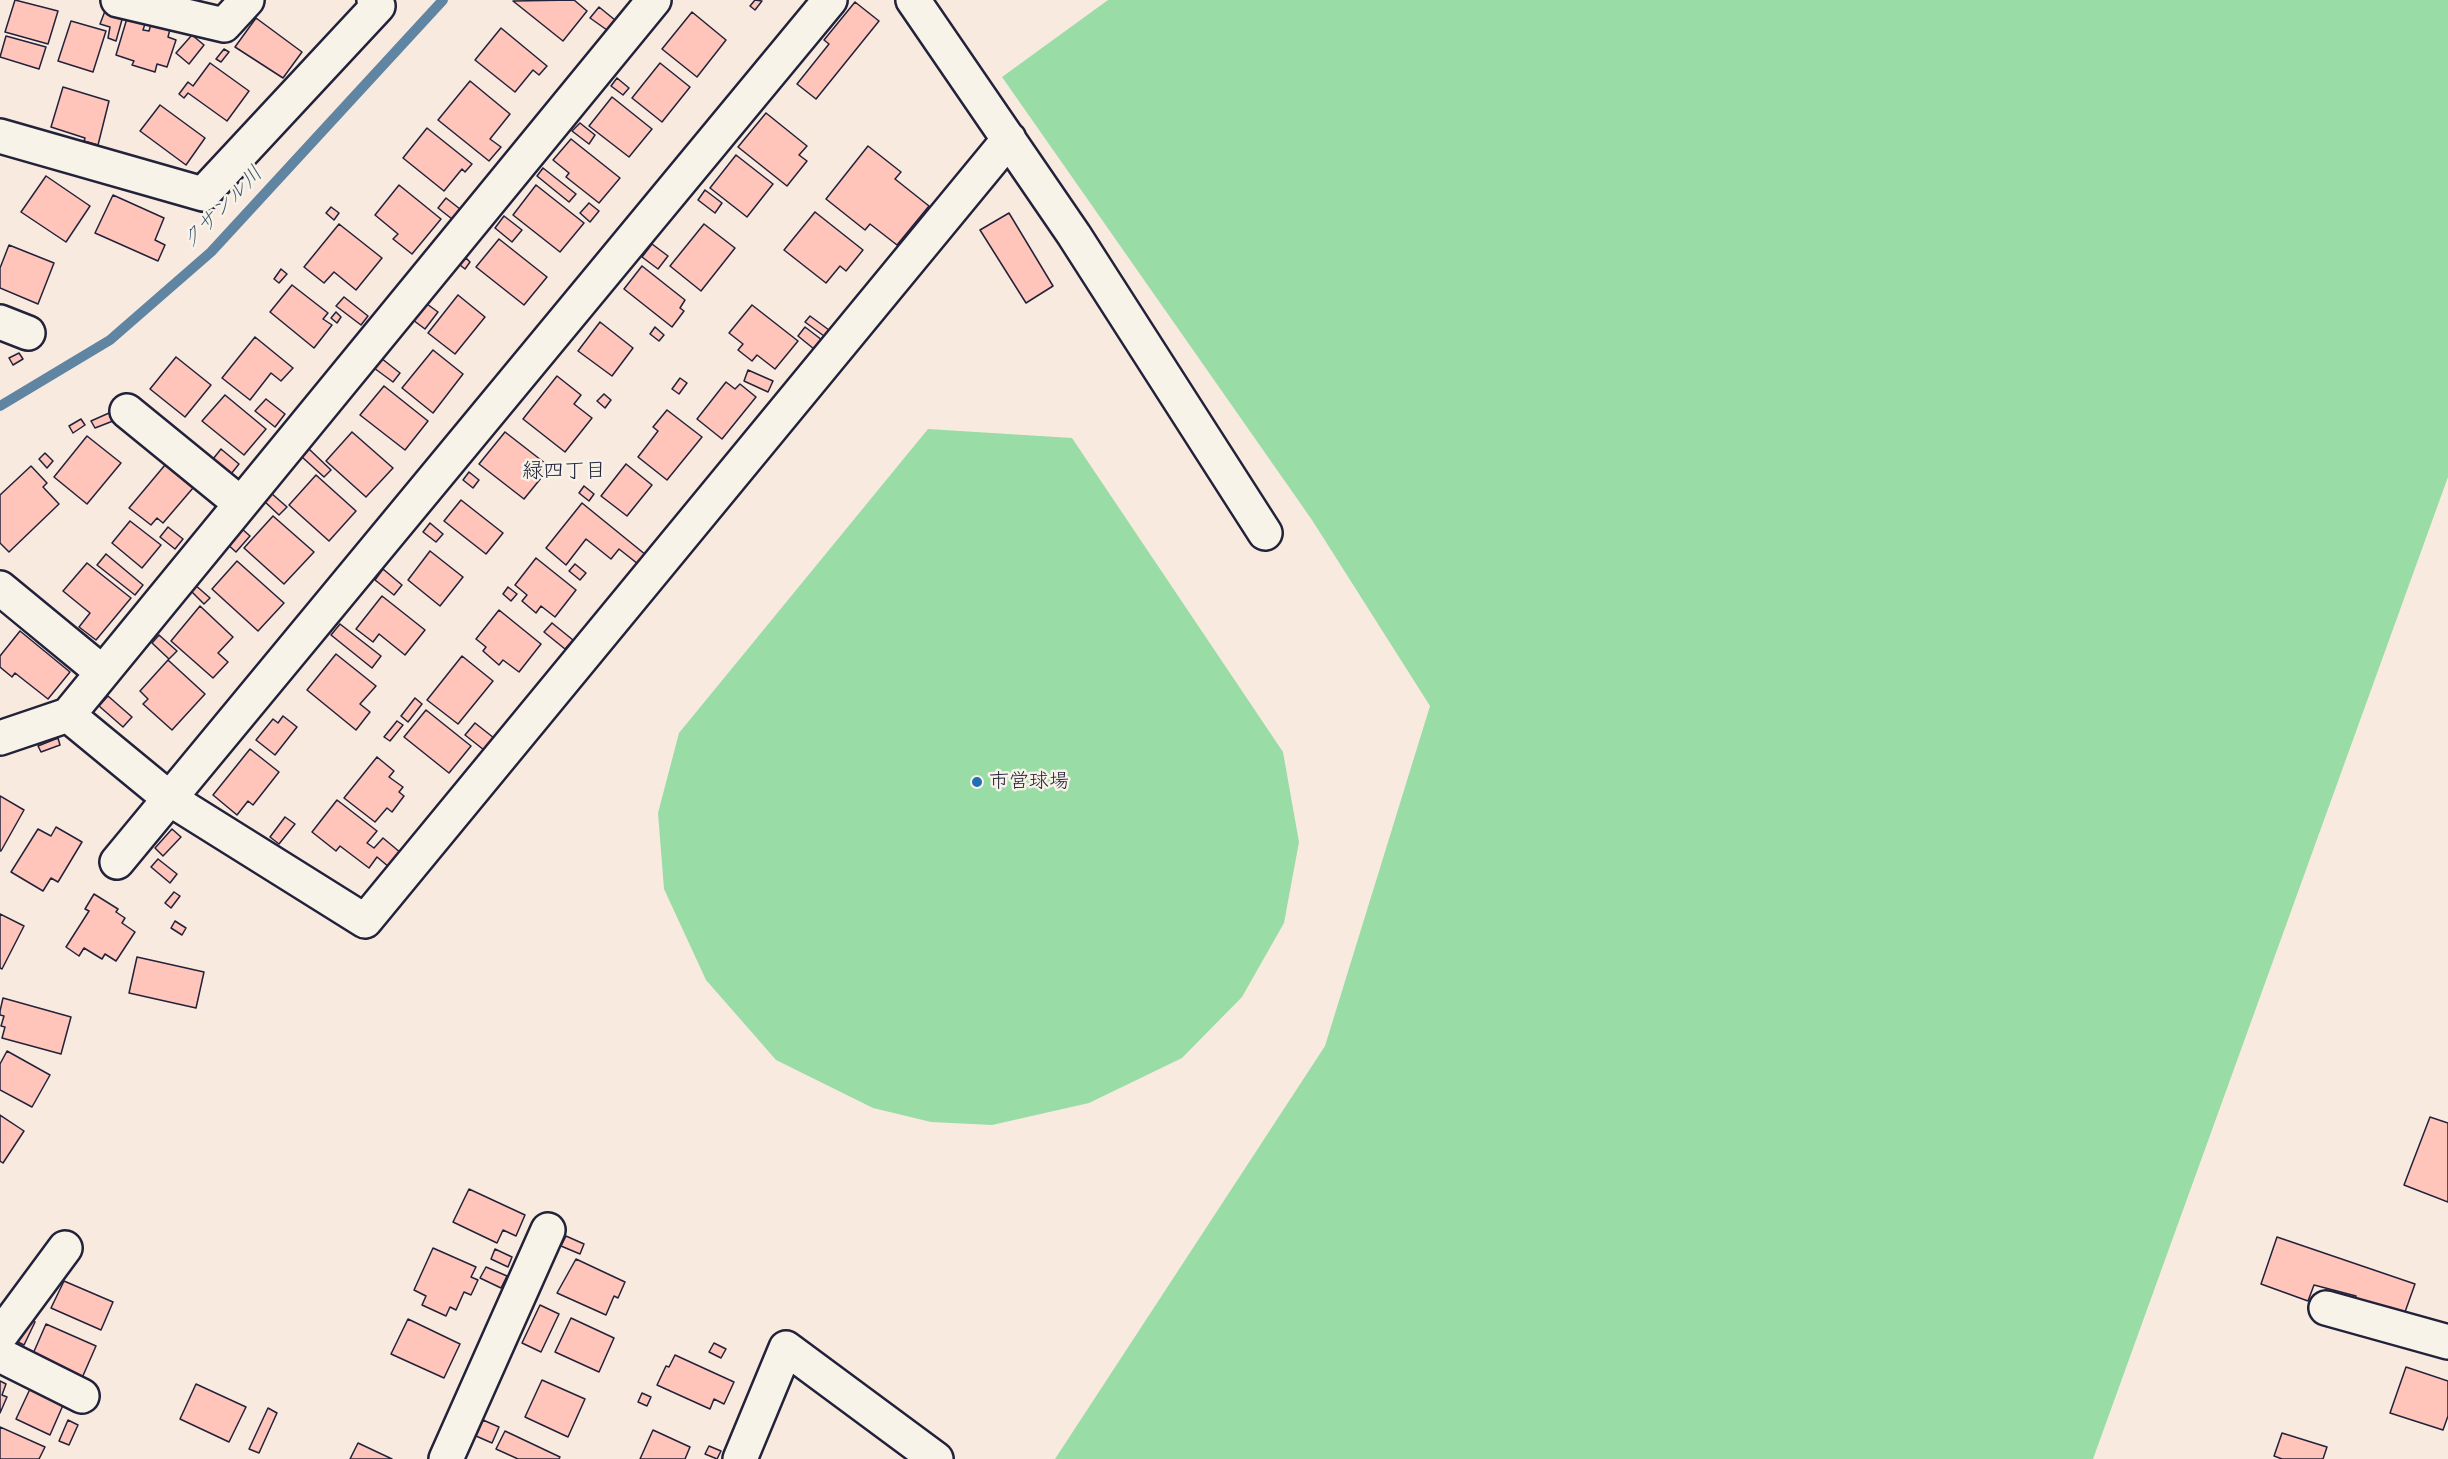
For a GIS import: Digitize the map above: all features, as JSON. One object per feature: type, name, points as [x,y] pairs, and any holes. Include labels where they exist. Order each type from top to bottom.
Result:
[{"type":"street","points":[[118,0],[224,25],[247,0]]},
{"type":"street","points":[[0,136],[203,194],[378,6],[374,0]]},
{"type":"street","points":[[0,738],[68,715],[654,0]]},
{"type":"street","points":[[117,862],[830,0]]},
{"type":"street","points":[[913,0],[1009,139],[1264,533]]},
{"type":"street","points":[[68,715],[170,799],[365,921],[1009,139]]},
{"type":"street","points":[[127,411],[241,504]]},
{"type":"street","points":[[0,588],[102,672]]},
{"type":"street","points":[[446,1459],[548,1230]]},
{"type":"street","points":[[0,1336],[65,1248]]},
{"type":"street","points":[[2326,1308],[2448,1342]]},
{"type":"street","points":[[740,1459],[786,1348],[936,1459]]},
{"type":"street","points":[[0,1355],[82,1396]]},
{"type":"green space","points":[[1108,0],[2448,0],[2448,477],[2093,1459],[1055,1459],[1325,1046],[1430,706],[1312,520],[1002,77]]},
{"type":"green space","name":"市営球場","points":[[928,429],[1072,438],[1283,752],[1299,842],[1284,923],[1242,997],[1182,1058],[1089,1103],[992,1125],[931,1122],[873,1108],[776,1060],[706,980],[664,889],[658,813],[679,733]]},
{"type":"building","points":[[15,0],[58,11],[48,44],[5,32]]},
{"type":"building","points":[[574,0],[587,11],[563,41],[513,1]]},
{"type":"building","points":[[755,0],[762,1],[755,10],[750,6]]},
{"type":"building","points":[[855,2],[879,21],[816,99],[797,84],[829,44],[824,40]]},
{"type":"building","points":[[599,7],[615,20],[607,30],[590,18]]},
{"type":"building","points":[[105,11],[123,16],[116,41],[108,38],[110,27],[100,24]]},
{"type":"building","points":[[692,12],[726,40],[697,77],[662,49]]},
{"type":"building","points":[[128,15],[146,21],[143,30],[149,31],[151,24],[170,29],[168,37],[176,40],[167,67],[157,64],[155,72],[132,65],[134,61],[116,55]]},
{"type":"building","points":[[256,18],[302,52],[283,78],[235,47]]},
{"type":"building","points":[[71,21],[106,31],[93,72],[58,61]]},
{"type":"building","points":[[501,28],[547,66],[539,75],[533,70],[515,92],[475,60]]},
{"type":"building","points":[[192,35],[204,45],[189,64],[176,53]]},
{"type":"building","points":[[6,36],[46,47],[39,69],[0,57]]},
{"type":"building","points":[[224,49],[229,52],[221,62],[216,59]]},
{"type":"building","points":[[210,63],[249,91],[227,121],[188,93],[184,98],[179,94],[188,82],[193,86]]},
{"type":"building","points":[[660,63],[690,87],[662,122],[632,98]]},
{"type":"building","points":[[617,78],[629,88],[623,95],[611,86]]},
{"type":"building","points":[[470,81],[510,114],[490,139],[501,147],[489,161],[438,120]]},
{"type":"building","points":[[63,87],[109,101],[98,145],[84,141],[85,138],[51,127]]},
{"type":"building","points":[[612,97],[652,129],[629,157],[589,126]]},
{"type":"building","points":[[160,105],[205,138],[186,165],[140,131]]},
{"type":"building","points":[[766,113],[807,146],[799,155],[807,161],[787,186],[738,147]]},
{"type":"building","points":[[580,123],[595,135],[589,144],[572,131]]},
{"type":"building","points":[[427,128],[472,164],[465,172],[462,169],[444,191],[403,158]]},
{"type":"building","points":[[571,139],[620,178],[599,203],[566,177],[569,173],[553,160]]},
{"type":"building","points":[[868,146],[901,172],[895,179],[929,206],[897,245],[870,224],[865,230],[826,199]]},
{"type":"building","points":[[736,155],[773,184],[747,217],[710,188]]},
{"type":"building","points":[[543,168],[576,194],[569,202],[537,176]]},
{"type":"building","points":[[46,176],[90,206],[66,242],[21,212]]},
{"type":"building","points":[[399,185],[441,219],[412,254],[393,239],[398,234],[375,215]]},
{"type":"building","points":[[536,185],[584,223],[560,252],[513,215]]},
{"type":"building","points":[[705,190],[722,203],[715,213],[698,200]]},
{"type":"building","points":[[113,195],[164,218],[155,240],[165,245],[158,261],[95,233]]},
{"type":"building","points":[[446,198],[460,209],[452,219],[438,208]]},
{"type":"building","points":[[589,203],[599,211],[590,222],[580,213]]},
{"type":"building","points":[[331,207],[339,213],[334,220],[326,213]]},
{"type":"building","points":[[815,212],[863,250],[846,271],[840,266],[826,283],[784,250]]},
{"type":"building","points":[[1009,213],[1053,286],[1026,303],[980,230]]},
{"type":"building","points":[[504,216],[522,230],[512,242],[495,228]]},
{"type":"building","points":[[339,224],[382,258],[356,290],[334,272],[324,283],[304,267]]},
{"type":"building","points":[[704,224],[735,248],[701,291],[670,266]]},
{"type":"building","points":[[499,239],[547,277],[524,305],[476,267]]},
{"type":"building","points":[[652,244],[668,256],[658,269],[642,257]]},
{"type":"building","points":[[9,245],[54,263],[38,304],[0,288],[0,268]]},
{"type":"building","points":[[466,258],[470,262],[465,269],[460,265]]},
{"type":"building","points":[[642,266],[685,300],[680,308],[684,311],[672,327],[624,289]]},
{"type":"building","points":[[281,269],[287,274],[279,283],[274,279]]},
{"type":"building","points":[[292,285],[328,313],[323,319],[332,325],[314,348],[270,312]]},
{"type":"building","points":[[458,295],[485,317],[455,354],[428,333]]},
{"type":"building","points":[[344,297],[368,316],[361,325],[336,306]]},
{"type":"building","points":[[427,304],[438,312],[425,329],[413,320]]},
{"type":"building","points":[[752,305],[798,341],[775,369],[757,355],[752,361],[738,350],[743,344],[729,333]]},
{"type":"building","points":[[336,312],[341,317],[337,323],[331,318]]},
{"type":"building","points":[[810,316],[829,330],[824,336],[805,322]]},
{"type":"building","points":[[600,322],[633,348],[612,376],[578,351]]},
{"type":"building","points":[[655,327],[664,335],[659,341],[650,334]]},
{"type":"building","points":[[805,327],[822,340],[814,349],[798,336]]},
{"type":"building","points":[[255,337],[293,368],[281,381],[271,373],[250,400],[222,378]]},
{"type":"building","points":[[433,350],[463,374],[433,413],[402,388]]},
{"type":"building","points":[[19,353],[23,359],[13,365],[9,358]]},
{"type":"building","points":[[176,357],[211,385],[185,417],[150,389]]},
{"type":"building","points":[[381,358],[400,373],[393,382],[374,368]]},
{"type":"building","points":[[748,370],[773,381],[768,392],[744,381]]},
{"type":"building","points":[[557,376],[581,395],[574,404],[592,418],[565,452],[523,419]]},
{"type":"building","points":[[680,378],[687,383],[679,394],[672,389]]},
{"type":"building","points":[[726,382],[735,389],[740,384],[756,397],[722,439],[697,419]]},
{"type":"building","points":[[384,386],[428,421],[405,450],[360,415]]},
{"type":"building","points":[[604,394],[611,400],[605,408],[597,401]]},
{"type":"building","points":[[225,395],[266,429],[244,455],[202,421]]},
{"type":"building","points":[[266,399],[285,414],[275,427],[255,411]]},
{"type":"building","points":[[667,410],[702,437],[667,480],[638,457],[658,431],[653,427]]},
{"type":"building","points":[[109,413],[113,421],[95,428],[91,421]]},
{"type":"building","points":[[81,419],[85,425],[73,433],[69,426]]},
{"type":"building","points":[[352,432],[393,468],[366,497],[326,461]]},
{"type":"building","points":[[505,432],[550,467],[524,499],[479,464]]},
{"type":"building","points":[[87,436],[121,463],[87,504],[54,477]]},
{"type":"building","points":[[221,449],[239,464],[231,474],[213,459]]},
{"type":"building","points":[[309,449],[331,470],[324,477],[302,457]]},
{"type":"building","points":[[45,453],[53,461],[47,468],[39,459]]},
{"type":"building","points":[[626,464],[652,485],[627,516],[601,496]]},
{"type":"building","points":[[165,465],[193,488],[163,523],[157,518],[151,525],[129,508]]},
{"type":"building","points":[[31,466],[47,483],[43,487],[59,504],[9,552],[0,543],[0,495]]},
{"type":"building","points":[[469,472],[479,480],[473,488],[463,480]]},
{"type":"building","points":[[316,475],[356,511],[329,541],[289,505]]},
{"type":"building","points":[[584,486],[594,494],[589,501],[579,493]]},
{"type":"building","points":[[271,493],[287,507],[279,515],[264,501]]},
{"type":"building","points":[[461,500],[503,533],[486,554],[444,521]]},
{"type":"building","points":[[582,503],[646,555],[638,564],[619,549],[611,559],[586,539],[566,565],[546,548]]},
{"type":"building","points":[[273,516],[314,552],[284,584],[244,548]]},
{"type":"building","points":[[130,521],[161,545],[142,568],[112,543]]},
{"type":"building","points":[[430,523],[443,534],[436,542],[423,532]]},
{"type":"building","points":[[168,527],[183,539],[175,549],[160,537]]},
{"type":"building","points":[[241,528],[250,536],[236,552],[226,543]]},
{"type":"building","points":[[430,551],[463,577],[440,606],[408,580]]},
{"type":"building","points":[[106,554],[143,585],[135,595],[97,565]]},
{"type":"building","points":[[536,558],[576,590],[555,617],[541,606],[536,613],[522,601],[527,595],[515,585]]},
{"type":"building","points":[[237,561],[284,603],[258,631],[212,589]]},
{"type":"building","points":[[87,563],[131,598],[96,640],[79,627],[90,613],[63,591]]},
{"type":"building","points":[[575,564],[586,573],[580,580],[569,571]]},
{"type":"building","points":[[383,569],[402,585],[394,595],[375,580]]},
{"type":"building","points":[[194,584],[210,598],[204,604],[189,589]]},
{"type":"building","points":[[508,587],[517,594],[511,601],[503,594]]},
{"type":"building","points":[[382,596],[425,630],[405,655],[379,634],[373,642],[356,629]]},
{"type":"building","points":[[200,606],[233,637],[218,653],[228,662],[213,678],[171,641]]},
{"type":"building","points":[[499,610],[541,644],[519,672],[503,660],[499,665],[483,651],[486,647],[476,639]]},
{"type":"building","points":[[552,623],[573,640],[565,649],[544,632]]},
{"type":"building","points":[[340,624],[381,656],[372,668],[331,635]]},
{"type":"building","points":[[20,631],[70,672],[48,699],[15,673],[12,677],[0,667],[0,656]]},
{"type":"building","points":[[159,635],[177,651],[169,659],[152,643]]},
{"type":"building","points":[[336,654],[376,686],[360,704],[370,712],[356,730],[307,690]]},
{"type":"building","points":[[462,656],[493,681],[458,724],[427,700]]},
{"type":"building","points":[[168,660],[205,694],[172,730],[143,704],[148,699],[140,691]]},
{"type":"building","points":[[108,696],[132,717],[123,727],[99,706]]},
{"type":"building","points":[[415,698],[422,704],[408,722],[401,716]]},
{"type":"building","points":[[426,710],[471,746],[449,773],[404,737]]},
{"type":"building","points":[[283,716],[297,727],[275,755],[256,740],[273,719],[278,723]]},
{"type":"building","points":[[397,721],[403,725],[390,741],[384,737]]},
{"type":"building","points":[[475,723],[494,738],[484,750],[465,735]]},
{"type":"building","points":[[58,738],[60,745],[41,752],[38,746]]},
{"type":"building","points":[[250,749],[279,772],[253,805],[248,801],[237,815],[213,795]]},
{"type":"building","points":[[377,757],[394,771],[389,777],[403,787],[399,792],[404,796],[392,812],[387,808],[375,822],[344,798]]},
{"type":"building","points":[[0,796],[24,810],[1,851],[0,851]]},
{"type":"building","points":[[337,800],[377,831],[367,843],[374,848],[383,838],[401,853],[389,867],[377,857],[369,868],[340,846],[336,851],[312,832]]},
{"type":"building","points":[[285,817],[295,824],[279,844],[270,837]]},
{"type":"building","points":[[56,827],[82,842],[58,882],[51,878],[43,891],[11,872],[38,829],[51,836]]},
{"type":"building","points":[[172,829],[181,837],[163,856],[155,848]]},
{"type":"building","points":[[158,859],[177,874],[170,883],[151,867]]},
{"type":"building","points":[[174,892],[180,896],[171,908],[165,903]]},
{"type":"building","points":[[94,894],[118,909],[116,912],[125,918],[122,923],[135,932],[116,961],[105,954],[102,959],[84,948],[79,956],[66,947],[89,911],[85,909]]},
{"type":"building","points":[[0,914],[24,926],[2,969],[0,968]]},
{"type":"building","points":[[175,921],[186,928],[182,935],[171,928]]},
{"type":"building","points":[[137,957],[204,972],[196,1008],[129,993]]},
{"type":"building","points":[[3,998],[71,1017],[61,1054],[2,1038],[5,1027],[1,1026],[4,1016],[0,1015]]},
{"type":"building","points":[[7,1051],[50,1075],[32,1107],[0,1090],[0,1064]]},
{"type":"building","points":[[0,1115],[24,1131],[3,1163],[0,1161]]},
{"type":"building","points":[[2430,1117],[2448,1123],[2448,1202],[2404,1185]]},
{"type":"building","points":[[469,1189],[525,1215],[516,1236],[503,1230],[497,1243],[453,1222]]},
{"type":"building","points":[[566,1236],[584,1244],[580,1254],[561,1246]]},
{"type":"building","points":[[2277,1237],[2415,1284],[2405,1312],[2389,1307],[2387,1313],[2354,1302],[2356,1296],[2314,1285],[2308,1301],[2261,1284]]},
{"type":"building","points":[[433,1248],[476,1267],[471,1277],[478,1280],[471,1295],[464,1292],[456,1310],[450,1307],[446,1316],[422,1305],[426,1296],[414,1290]]},
{"type":"building","points":[[495,1249],[512,1257],[508,1267],[491,1259]]},
{"type":"building","points":[[576,1259],[625,1282],[618,1298],[614,1296],[606,1315],[557,1293]]},
{"type":"building","points":[[486,1267],[507,1276],[501,1288],[480,1278]]},
{"type":"building","points":[[64,1281],[113,1302],[101,1330],[51,1308]]},
{"type":"building","points":[[540,1305],[559,1314],[541,1352],[522,1343]]},
{"type":"building","points":[[23,1316],[35,1322],[24,1345],[12,1339]]},
{"type":"building","points":[[571,1318],[614,1338],[599,1372],[555,1352]]},
{"type":"building","points":[[408,1319],[460,1344],[444,1378],[391,1354]]},
{"type":"building","points":[[46,1324],[96,1346],[82,1378],[32,1356]]},
{"type":"building","points":[[714,1343],[726,1349],[721,1358],[709,1352]]},
{"type":"building","points":[[675,1355],[734,1382],[724,1404],[714,1399],[710,1409],[657,1385],[666,1366],[669,1367]]},
{"type":"building","points":[[2406,1367],[2448,1381],[2448,1416],[2443,1430],[2390,1413]]},
{"type":"building","points":[[542,1380],[585,1399],[568,1437],[525,1417]]},
{"type":"building","points":[[0,1381],[6,1384],[2,1395],[7,1397],[0,1413]]},
{"type":"building","points":[[196,1384],[246,1407],[229,1442],[180,1419]]},
{"type":"building","points":[[30,1389],[64,1403],[50,1435],[16,1419]]},
{"type":"building","points":[[642,1393],[651,1397],[647,1406],[638,1402]]},
{"type":"building","points":[[268,1408],[277,1413],[259,1453],[249,1449]]},
{"type":"building","points":[[68,1420],[78,1425],[69,1445],[59,1441]]},
{"type":"building","points":[[483,1420],[499,1427],[492,1443],[476,1436]]},
{"type":"building","points":[[0,1427],[45,1447],[39,1459],[0,1459]]},
{"type":"building","points":[[653,1430],[690,1447],[685,1459],[640,1459]]},
{"type":"building","points":[[505,1431],[560,1457],[559,1459],[518,1459],[496,1449]]},
{"type":"building","points":[[2282,1433],[2327,1447],[2323,1459],[2282,1459],[2274,1456]]},
{"type":"building","points":[[358,1443],[392,1459],[350,1459]]},
{"type":"building","points":[[709,1446],[721,1451],[717,1459],[705,1454]]},
{"type":"waterway","name":"クサンル川","points":[[0,406],[110,340],[211,252],[443,0]]},
{"type":"place","name":"市営球場","points":[[977,782]]},
{"type":"district","name":"緑四丁目","points":[[564,472]]}]
